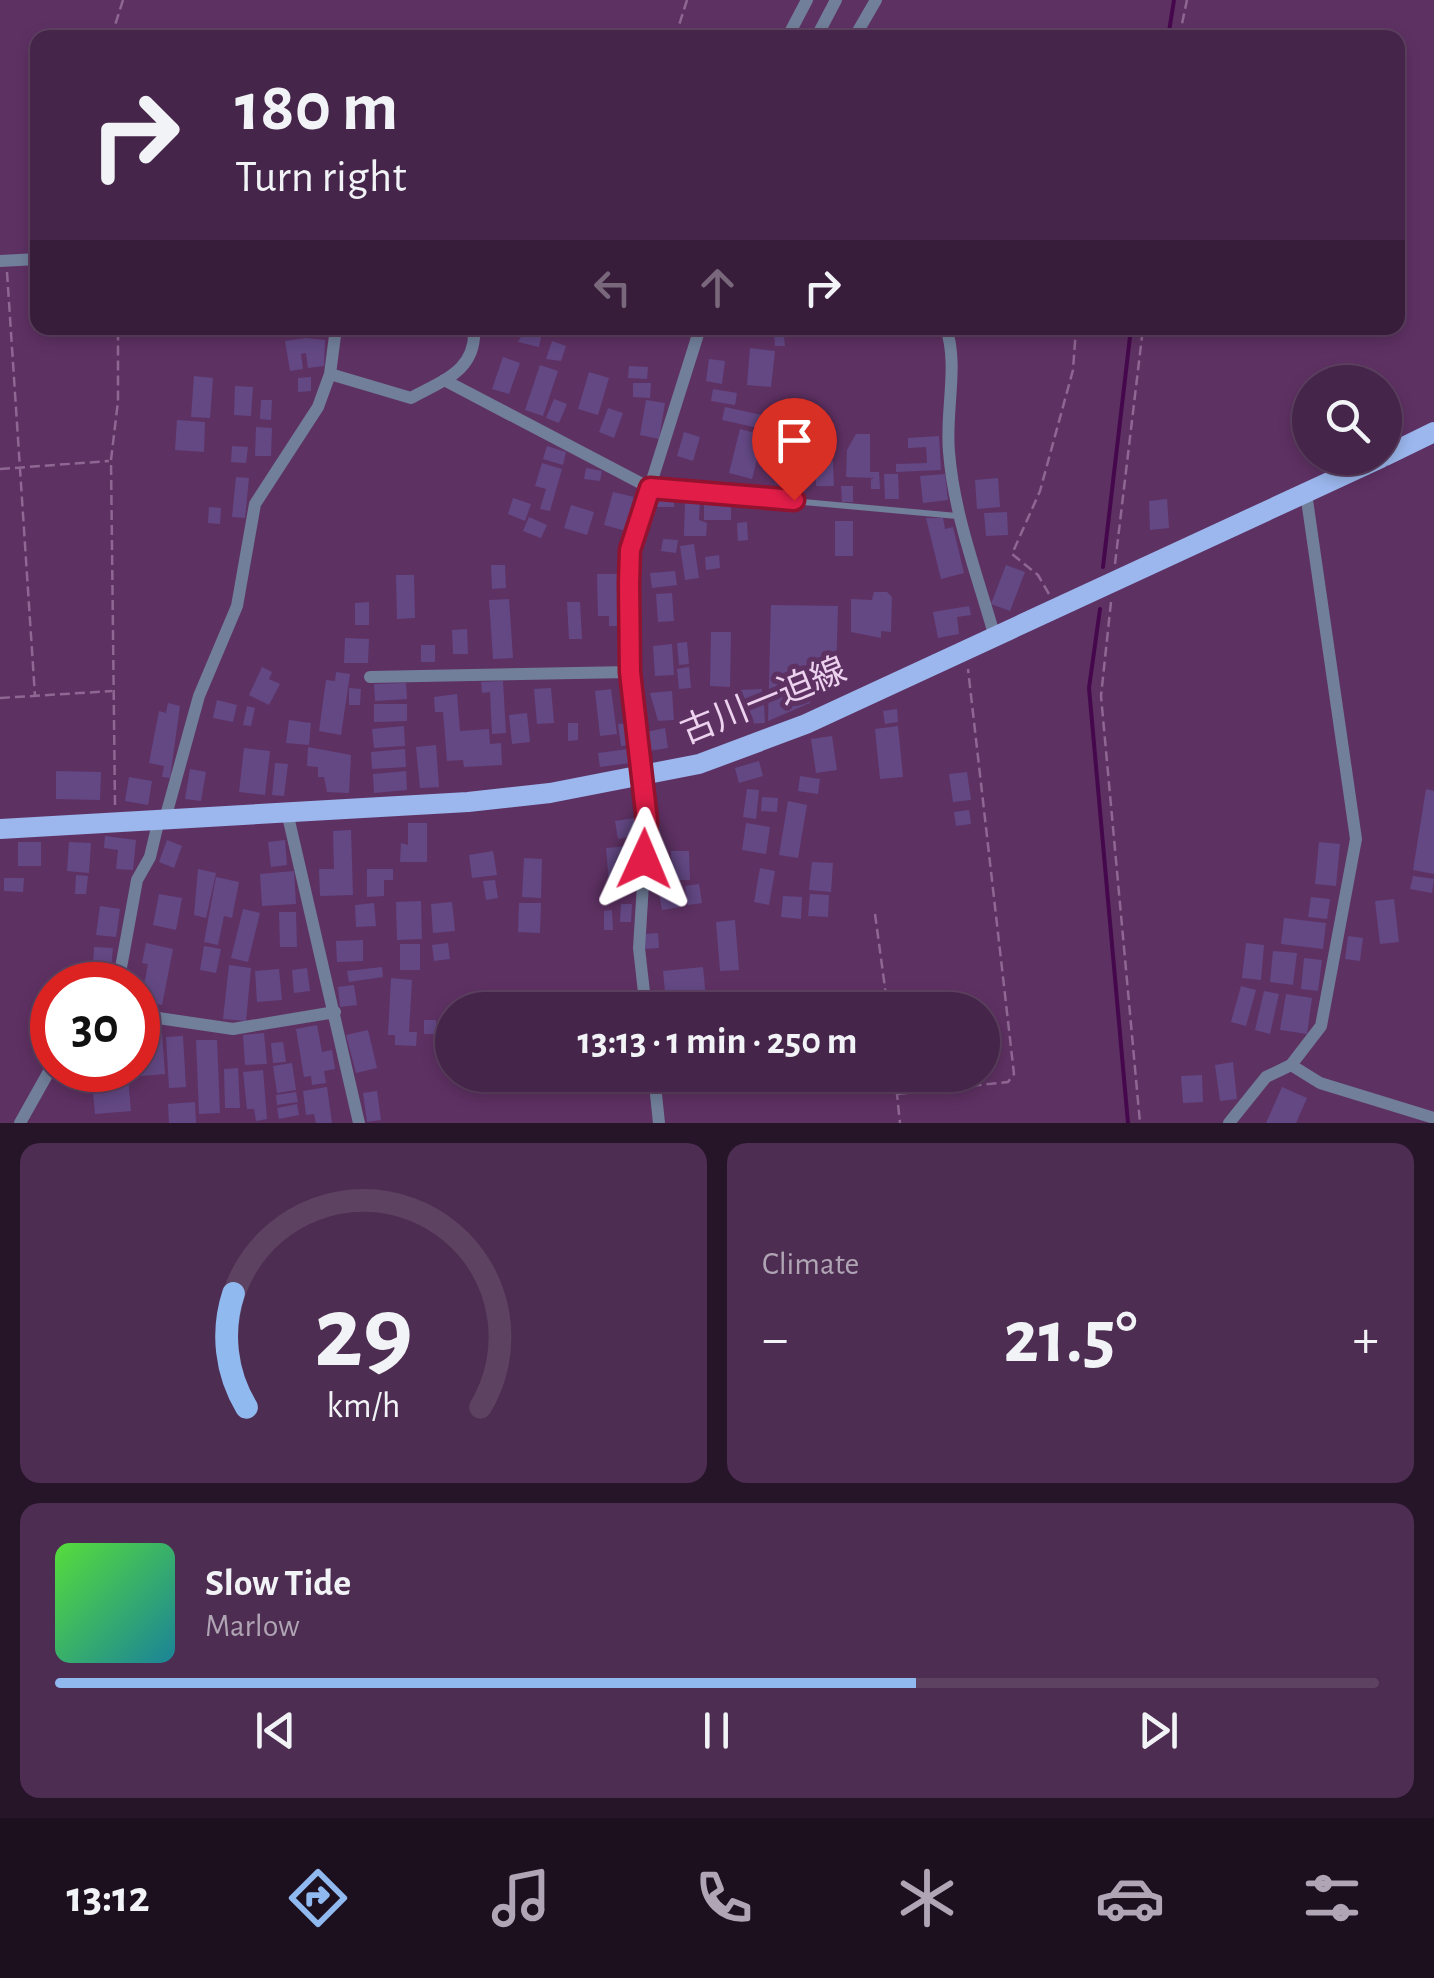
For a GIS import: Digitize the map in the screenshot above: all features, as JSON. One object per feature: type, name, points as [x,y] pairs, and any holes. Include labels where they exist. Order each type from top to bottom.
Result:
[{"type":"main road","name":"古川一迫線","points":[[1402,448],[1434,432]]},
{"type":"main road","name":"古川一迫線","points":[[0,829],[468,802],[642,778],[699,764],[806,724],[1346,475]]},
{"type":"street","points":[[791,30],[807,0]]},
{"type":"street","points":[[820,30],[836,0]]},
{"type":"street","points":[[859,30],[876,0]]},
{"type":"street","points":[[3,261],[30,259]]},
{"type":"street","points":[[122,962],[137,880],[150,858],[199,696],[237,606],[255,504],[300,437],[330,374],[335,335]]},
{"type":"street","points":[[330,374],[410,398],[470,360],[476,346],[475,335]]},
{"type":"street","points":[[644,992],[639,948],[647,821],[630,672],[630,550],[698,335]]},
{"type":"street","points":[[949,335],[952,344],[948,448],[960,517],[994,634]]},
{"type":"street","points":[[444,380],[650,488]]},
{"type":"street","points":[[1229,1123],[1266,1078],[1291,1065],[1320,1026],[1356,838],[1313,516],[1306,494]]},
{"type":"street","points":[[370,677],[630,672]]},
{"type":"street","points":[[287,812],[359,1123]]},
{"type":"street","points":[[160,1018],[233,1029],[335,1012]]},
{"type":"street","points":[[1291,1065],[1320,1083],[1434,1118]]},
{"type":"street","points":[[20,1123],[37,1092]]},
{"type":"street","points":[[656,1092],[659,1123]]},
{"type":"lane","points":[[650,488],[960,517]]},
{"type":"path","points":[[113,30],[122,0]]},
{"type":"path","points":[[678,30],[687,0]]},
{"type":"path","points":[[1181,30],[1187,0]]},
{"type":"path","points":[[3,261],[35,696]]},
{"type":"path","points":[[116,822],[111,460],[118,335]]},
{"type":"path","points":[[1056,606],[1038,575],[1012,554],[1040,491],[1073,370],[1076,335]]},
{"type":"path","points":[[1140,1123],[1100,696],[1142,335]]},
{"type":"path","points":[[0,469],[111,460]]},
{"type":"path","points":[[900,1123],[897,1094],[1008,1082],[1014,1074],[965,648]]},
{"type":"path","points":[[0,698],[114,691]]},
{"type":"path","points":[[875,914],[886,992]]},
{"type":"building","points":[[522,335],[542,335],[539,347],[518,342]]},
{"type":"building","points":[[774,335],[784,335],[785,346],[775,346]]},
{"type":"building","points":[[325,340],[324,366],[308,368],[306,353],[301,354],[303,369],[290,371],[285,341]]},
{"type":"building","points":[[552,341],[566,346],[561,361],[546,359]]},
{"type":"building","points":[[750,348],[775,351],[771,387],[747,385]]},
{"type":"building","points":[[503,357],[520,363],[509,394],[492,389]]},
{"type":"building","points":[[709,359],[725,361],[722,384],[706,381]]},
{"type":"building","points":[[540,365],[558,371],[543,416],[525,410]]},
{"type":"building","points":[[629,366],[648,367],[647,379],[628,378]]},
{"type":"building","points":[[589,372],[609,378],[598,415],[578,409]]},
{"type":"building","points":[[194,376],[213,378],[210,418],[191,417]]},
{"type":"building","points":[[311,377],[311,391],[298,392],[298,378]]},
{"type":"building","points":[[633,383],[651,383],[650,398],[633,397]]},
{"type":"building","points":[[235,386],[253,387],[251,416],[234,415]]},
{"type":"building","points":[[713,389],[737,393],[735,405],[711,401]]},
{"type":"building","points":[[554,399],[567,404],[559,423],[546,418]]},
{"type":"building","points":[[261,400],[272,400],[271,420],[260,419]]},
{"type":"building","points":[[646,400],[665,403],[659,439],[640,435]]},
{"type":"building","points":[[725,407],[766,416],[763,429],[722,420]]},
{"type":"building","points":[[608,408],[623,413],[614,438],[599,432]]},
{"type":"building","points":[[177,420],[205,422],[204,452],[175,450]]},
{"type":"building","points":[[256,427],[272,428],[271,456],[255,456]]},
{"type":"building","points":[[740,429],[763,435],[752,479],[729,473]]},
{"type":"building","points":[[684,432],[700,437],[693,461],[677,456]]},
{"type":"building","points":[[856,434],[870,434],[870,472],[879,472],[880,489],[871,489],[871,479],[875,478],[846,477],[847,450]]},
{"type":"building","points":[[939,436],[941,470],[896,472],[896,464],[927,463],[926,447],[908,448],[908,438]]},
{"type":"building","points":[[232,446],[248,447],[246,463],[231,462]]},
{"type":"building","points":[[547,446],[566,452],[563,465],[543,459]]},
{"type":"building","points":[[833,461],[834,486],[816,486],[816,462]]},
{"type":"building","points":[[542,463],[562,469],[550,511],[540,509],[546,489],[535,486]]},
{"type":"building","points":[[586,468],[602,471],[600,481],[584,479]]},
{"type":"building","points":[[884,474],[898,474],[899,499],[885,499]]},
{"type":"building","points":[[945,474],[948,500],[923,503],[920,476]]},
{"type":"building","points":[[236,477],[249,478],[245,518],[232,517]]},
{"type":"building","points":[[998,478],[1000,507],[977,509],[975,480]]},
{"type":"building","points":[[841,486],[853,486],[853,502],[842,502]]},
{"type":"building","points":[[613,492],[634,497],[626,531],[604,525]]},
{"type":"building","points":[[655,495],[674,495],[674,507],[655,507]]},
{"type":"building","points":[[513,498],[531,504],[525,521],[508,514]]},
{"type":"building","points":[[1167,499],[1169,528],[1150,530],[1149,501]]},
{"type":"building","points":[[685,500],[700,501],[699,520],[707,523],[706,536],[684,536]]},
{"type":"building","points":[[704,502],[731,502],[731,520],[704,520]]},
{"type":"building","points":[[571,505],[594,512],[587,535],[564,528]]},
{"type":"building","points":[[209,507],[221,508],[220,524],[208,523]]},
{"type":"building","points":[[1007,512],[1008,535],[986,536],[984,513]]},
{"type":"building","points":[[529,517],[547,525],[541,538],[523,531]]},
{"type":"building","points":[[926,518],[943,518],[945,529],[953,527],[964,573],[941,579]]},
{"type":"building","points":[[835,521],[853,521],[853,556],[835,556]]},
{"type":"building","points":[[747,522],[748,540],[738,541],[737,523]]},
{"type":"building","points":[[663,539],[678,540],[676,553],[661,551]]},
{"type":"building","points":[[694,544],[699,578],[685,580],[680,546]]},
{"type":"building","points":[[719,555],[720,568],[706,570],[705,557]]},
{"type":"building","points":[[491,565],[505,565],[506,588],[492,589]]},
{"type":"building","points":[[1006,565],[1025,572],[1010,611],[991,604]]},
{"type":"building","points":[[675,571],[677,585],[652,588],[650,573]]},
{"type":"building","points":[[597,574],[619,574],[620,626],[609,626],[609,616],[598,616]]},
{"type":"building","points":[[396,575],[414,575],[415,618],[397,619]]},
{"type":"building","points":[[874,592],[887,592],[892,597],[891,632],[881,631],[881,638],[851,632],[851,599],[872,600]]},
{"type":"building","points":[[672,593],[674,621],[658,622],[656,594]]},
{"type":"building","points":[[509,599],[513,658],[493,659],[489,600]]},
{"type":"building","points":[[369,602],[369,625],[355,625],[355,603]]},
{"type":"building","points":[[567,602],[580,602],[582,639],[569,639]]},
{"type":"building","points":[[771,605],[838,606],[836,674],[826,673],[826,685],[817,684],[817,675],[811,675],[810,703],[768,721]]},
{"type":"building","points":[[969,606],[971,615],[957,617],[959,634],[938,638],[933,612]]},
{"type":"building","points":[[467,629],[468,654],[453,654],[452,630]]},
{"type":"building","points":[[711,632],[731,632],[730,687],[710,686]]},
{"type":"building","points":[[345,638],[369,639],[368,663],[344,663]]},
{"type":"building","points":[[687,642],[689,664],[679,665],[677,643]]},
{"type":"building","points":[[672,644],[674,675],[655,676],[653,646]]},
{"type":"building","points":[[421,645],[435,645],[435,662],[421,662]]},
{"type":"building","points":[[262,667],[272,672],[269,679],[280,684],[269,705],[249,695]]},
{"type":"building","points":[[689,667],[691,688],[679,689],[677,669]]},
{"type":"building","points":[[336,672],[350,674],[341,735],[319,731],[326,680],[335,681]]},
{"type":"building","points":[[503,681],[506,733],[492,734],[490,692],[482,693],[481,682]]},
{"type":"building","points":[[406,683],[407,699],[375,701],[374,684]]},
{"type":"building","points":[[349,688],[361,689],[360,705],[349,705]]},
{"type":"building","points":[[551,688],[554,723],[537,724],[534,689]]},
{"type":"building","points":[[611,689],[617,734],[600,736],[595,691]]},
{"type":"building","points":[[762,689],[762,701],[736,701],[735,690]]},
{"type":"building","points":[[672,691],[674,720],[658,721],[650,693]]},
{"type":"building","points":[[457,694],[460,731],[489,729],[490,744],[501,743],[502,765],[464,767],[463,760],[447,761],[443,712],[435,712],[434,697]]},
{"type":"building","points":[[217,700],[237,705],[233,722],[213,718]]},
{"type":"building","points":[[168,703],[180,706],[170,778],[162,777],[164,766],[149,763],[159,711],[166,713]]},
{"type":"building","points":[[374,704],[407,704],[407,721],[374,722]]},
{"type":"building","points":[[764,704],[765,723],[745,724],[744,705]]},
{"type":"building","points":[[247,706],[255,708],[251,726],[243,725]]},
{"type":"building","points":[[897,709],[898,722],[885,724],[883,711]]},
{"type":"building","points":[[527,713],[530,742],[512,744],[509,715]]},
{"type":"building","points":[[289,720],[311,723],[309,745],[286,743]]},
{"type":"building","points":[[568,723],[578,723],[578,740],[568,741]]},
{"type":"building","points":[[628,723],[631,745],[621,746],[618,724]]},
{"type":"building","points":[[404,726],[405,746],[374,748],[372,729]]},
{"type":"building","points":[[898,726],[903,777],[880,779],[875,729]]},
{"type":"building","points":[[665,728],[668,748],[649,751],[646,732]]},
{"type":"building","points":[[832,736],[837,770],[816,773],[811,739]]},
{"type":"building","points":[[436,745],[439,787],[420,788],[416,747]]},
{"type":"building","points":[[308,747],[351,755],[349,793],[327,792],[324,777],[318,777],[318,767],[307,766]]},
{"type":"building","points":[[244,748],[270,751],[265,795],[239,792]]},
{"type":"building","points":[[405,749],[406,767],[372,769],[371,752]]},
{"type":"building","points":[[628,749],[630,763],[600,767],[598,753]]},
{"type":"building","points":[[759,761],[763,776],[739,783],[735,768]]},
{"type":"building","points":[[275,763],[288,764],[284,796],[272,795]]},
{"type":"building","points":[[190,769],[206,772],[201,801],[185,799]]},
{"type":"building","points":[[56,771],[101,772],[100,800],[56,799]]},
{"type":"building","points":[[406,771],[407,790],[374,793],[373,774]]},
{"type":"building","points":[[967,772],[971,800],[953,802],[949,774]]},
{"type":"building","points":[[800,776],[820,779],[818,794],[798,791]]},
{"type":"building","points":[[129,777],[152,781],[148,805],[125,801]]},
{"type":"building","points":[[747,789],[759,790],[756,819],[743,817]]},
{"type":"building","points":[[1426,789],[1434,791],[1434,874],[1413,870]]},
{"type":"building","points":[[762,797],[778,798],[777,812],[761,811]]},
{"type":"building","points":[[788,801],[807,805],[798,858],[779,855]]},
{"type":"building","points":[[969,810],[971,824],[956,826],[954,812]]},
{"type":"building","points":[[635,818],[638,835],[618,839],[615,821]]},
{"type":"building","points":[[408,823],[427,823],[427,862],[400,862],[401,843],[408,845]]},
{"type":"building","points":[[746,823],[770,827],[766,854],[742,850]]},
{"type":"building","points":[[351,830],[353,895],[320,896],[319,869],[334,869],[333,831]]},
{"type":"building","points":[[105,836],[136,840],[133,870],[116,869],[118,850],[104,848]]},
{"type":"building","points":[[167,840],[182,846],[174,868],[159,862]]},
{"type":"building","points":[[285,840],[287,865],[271,867],[268,842]]},
{"type":"building","points":[[18,842],[41,842],[41,866],[18,866]]},
{"type":"building","points":[[69,842],[91,843],[89,873],[67,871]]},
{"type":"building","points":[[1319,842],[1340,844],[1336,886],[1315,884]]},
{"type":"building","points":[[628,846],[632,893],[610,895],[606,848]]},
{"type":"building","points":[[493,851],[497,875],[472,878],[469,855]]},
{"type":"building","points":[[671,851],[689,851],[690,880],[672,880]]},
{"type":"building","points":[[524,858],[542,859],[541,898],[522,897]]},
{"type":"building","points":[[812,862],[833,863],[831,892],[809,890]]},
{"type":"building","points":[[760,868],[775,871],[769,905],[754,902]]},
{"type":"building","points":[[198,869],[216,873],[206,918],[194,915]]},
{"type":"building","points":[[367,869],[393,869],[393,880],[384,880],[384,896],[367,897]]},
{"type":"building","points":[[294,871],[296,904],[262,906],[260,874]]},
{"type":"building","points":[[76,875],[88,876],[86,894],[75,894]]},
{"type":"building","points":[[1413,876],[1434,879],[1432,893],[1410,889]]},
{"type":"building","points":[[216,877],[239,882],[232,918],[224,916],[218,945],[204,942]]},
{"type":"building","points":[[4,878],[24,878],[23,892],[4,891]]},
{"type":"building","points":[[495,880],[498,898],[486,900],[483,881]]},
{"type":"building","points":[[699,884],[702,903],[688,905],[685,886]]},
{"type":"building","points":[[677,889],[680,907],[662,910],[659,892]]},
{"type":"building","points":[[159,894],[182,898],[176,930],[153,925]]},
{"type":"building","points":[[810,894],[829,895],[828,917],[808,916]]},
{"type":"building","points":[[783,896],[802,897],[801,919],[781,917]]},
{"type":"building","points":[[1311,897],[1330,899],[1327,919],[1308,917]]},
{"type":"building","points":[[1394,899],[1399,942],[1380,944],[1375,901]]},
{"type":"building","points":[[421,901],[422,939],[397,940],[396,902]]},
{"type":"building","points":[[452,902],[455,931],[433,933],[431,904]]},
{"type":"building","points":[[374,903],[376,926],[356,927],[355,905]]},
{"type":"building","points":[[519,903],[541,903],[540,933],[518,932]]},
{"type":"building","points":[[621,904],[632,904],[631,922],[620,922]]},
{"type":"building","points":[[100,906],[120,909],[116,937],[96,935]]},
{"type":"building","points":[[243,909],[260,913],[248,962],[231,958]]},
{"type":"building","points":[[612,910],[613,930],[604,930],[604,911]]},
{"type":"building","points":[[279,912],[296,912],[297,947],[280,947]]},
{"type":"building","points":[[1284,918],[1326,923],[1323,949],[1281,944]]},
{"type":"building","points":[[735,920],[739,970],[720,971],[716,922]]},
{"type":"building","points":[[658,933],[659,948],[644,949],[643,934]]},
{"type":"building","points":[[1348,936],[1363,938],[1360,961],[1345,959]]},
{"type":"building","points":[[363,940],[363,961],[337,962],[336,941]]},
{"type":"building","points":[[146,943],[173,949],[162,1005],[160,962],[142,962]]},
{"type":"building","points":[[448,943],[450,959],[434,961],[432,945]]},
{"type":"building","points":[[1246,943],[1264,945],[1261,980],[1242,978]]},
{"type":"building","points":[[400,944],[420,944],[420,970],[400,970]]},
{"type":"building","points":[[204,946],[221,949],[216,973],[200,970]]},
{"type":"building","points":[[94,947],[113,948],[112,962],[93,962]]},
{"type":"building","points":[[1273,951],[1297,953],[1293,985],[1270,982]]},
{"type":"building","points":[[1304,958],[1322,960],[1318,991],[1301,989]]},
{"type":"building","points":[[229,965],[251,968],[246,1021],[223,1019]]},
{"type":"building","points":[[382,967],[383,977],[349,982],[347,971]]},
{"type":"building","points":[[703,967],[705,992],[665,992],[663,971]]},
{"type":"building","points":[[307,968],[310,991],[294,993],[292,970]]},
{"type":"building","points":[[279,969],[282,1000],[257,1002],[255,971]]},
{"type":"building","points":[[391,978],[412,980],[409,1032],[417,1032],[416,1046],[395,1045],[395,1035],[388,1035]]},
{"type":"building","points":[[354,985],[357,1005],[340,1007],[338,987]]},
{"type":"building","points":[[1241,986],[1256,990],[1246,1026],[1231,1022]]},
{"type":"building","points":[[1264,991],[1279,994],[1270,1034],[1255,1030]]},
{"type":"building","points":[[1286,994],[1312,998],[1307,1034],[1280,1030]]},
{"type":"building","points":[[424,1020],[435,1020],[435,1034],[424,1034]]},
{"type":"building","points":[[317,1025],[322,1052],[332,1050],[335,1069],[324,1071],[326,1083],[312,1085],[311,1076],[304,1077],[296,1029]]},
{"type":"building","points":[[368,1030],[377,1068],[356,1073],[346,1035]]},
{"type":"building","points":[[264,1033],[267,1064],[245,1065],[243,1035]]},
{"type":"building","points":[[160,1034],[165,1074],[160,1074]]},
{"type":"building","points":[[183,1036],[186,1087],[169,1088],[166,1037]]},
{"type":"building","points":[[196,1040],[217,1040],[220,1113],[199,1114]]},
{"type":"building","points":[[283,1042],[286,1062],[273,1063],[271,1043]]},
{"type":"building","points":[[1233,1062],[1237,1099],[1220,1101],[1215,1065]]},
{"type":"building","points":[[292,1063],[296,1090],[277,1093],[273,1066]]},
{"type":"building","points":[[238,1068],[240,1108],[225,1108],[224,1069]]},
{"type":"building","points":[[263,1070],[267,1119],[256,1121],[254,1109],[247,1109],[243,1072]]},
{"type":"building","points":[[1202,1075],[1203,1102],[1183,1103],[1181,1076]]},
{"type":"building","points":[[327,1087],[332,1123],[316,1123],[314,1114],[306,1115],[303,1091]]},
{"type":"building","points":[[1282,1087],[1307,1098],[1296,1123],[1266,1123]]},
{"type":"building","points":[[377,1091],[381,1120],[367,1122],[363,1093]]},
{"type":"building","points":[[93,1092],[129,1092],[131,1111],[95,1114]]},
{"type":"building","points":[[296,1092],[298,1102],[277,1105],[276,1095]]},
{"type":"building","points":[[195,1102],[196,1123],[169,1123],[168,1104]]},
{"type":"building","points":[[297,1104],[299,1115],[279,1119],[277,1108]]},
{"type":"waterway","points":[[1169,30],[1174,0]]},
{"type":"waterway","points":[[1103,567],[1130,335]]},
{"type":"waterway","points":[[1100,609],[1089,688],[1128,1123]]},
{"type":"route","points":[[644,859],[647,821],[630,672],[629,583],[630,550],[650,488],[794,500]]}]
